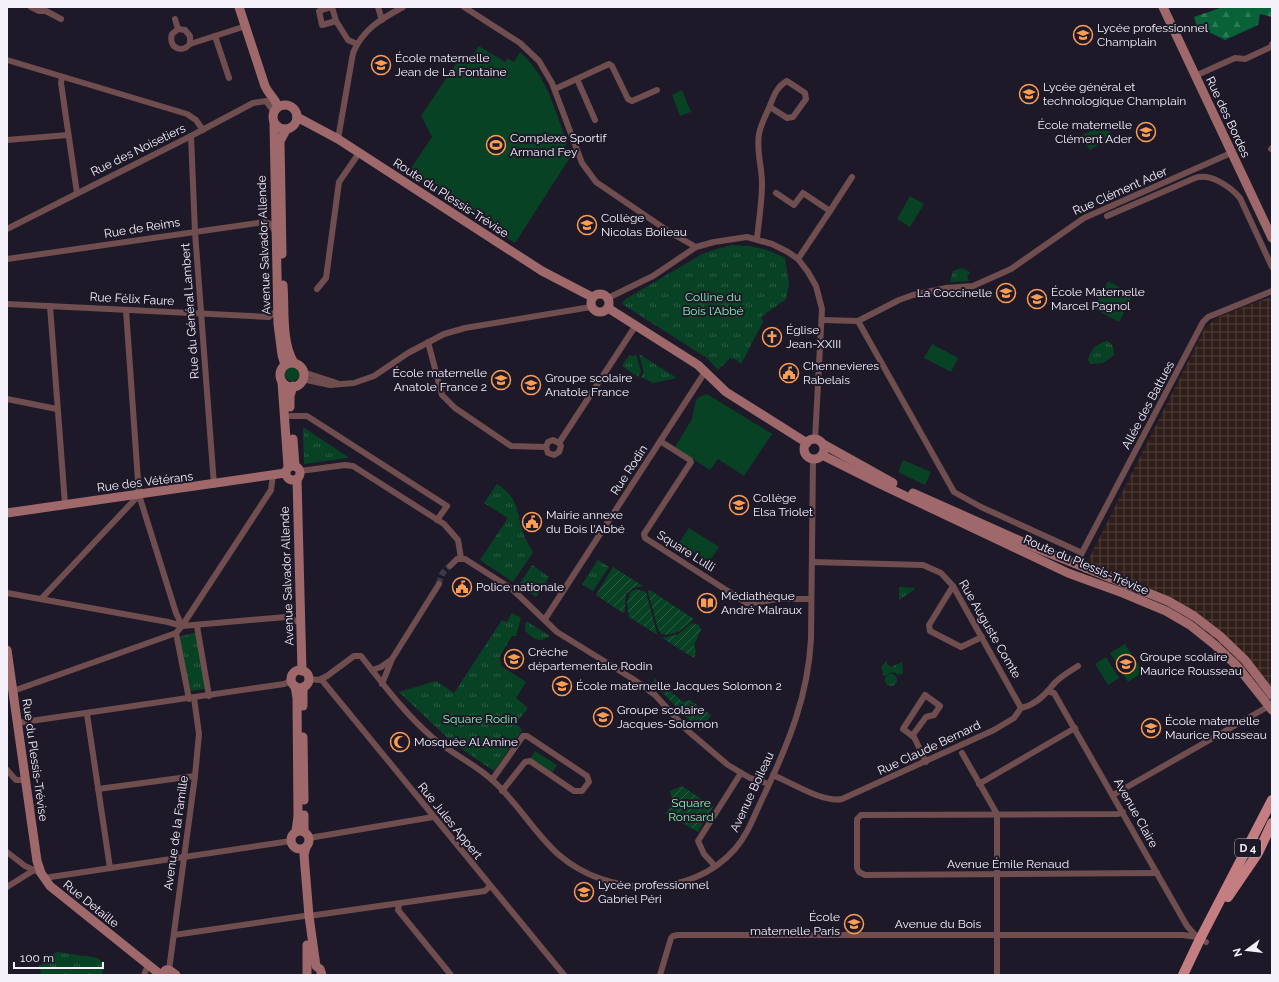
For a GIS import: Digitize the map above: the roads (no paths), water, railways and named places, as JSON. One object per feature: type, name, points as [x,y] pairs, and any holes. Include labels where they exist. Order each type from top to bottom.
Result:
[{"type":"main road","points":[[239,7],[267,91],[276,99],[274,123],[279,128],[286,130]]},
{"type":"main road","name":"Rue des Bordes","points":[[1165,8],[1195,76],[1272,238]]},
{"type":"main road","points":[[264,80],[270,88],[282,96],[295,111],[297,117],[293,127],[286,130],[280,141],[282,275],[286,341],[290,364]]},
{"type":"main road","points":[[276,110],[282,105],[290,106]]},
{"type":"main road","name":"Route du Plessis-Trévise","points":[[297,117],[338,139],[591,302]]},
{"type":"main road","name":"Avenue Salvador Allende","points":[[274,123],[275,233],[278,310],[282,356],[290,364]]},
{"type":"main road","points":[[600,294],[608,298],[608,308],[600,313],[594,311],[591,302],[600,294]]},
{"type":"main road","name":"Route du Plessis-Trévise","points":[[608,308],[698,365],[726,392],[880,477],[1034,548],[1168,601],[1194,616],[1220,636],[1245,660],[1272,695]]},
{"type":"main road","points":[[290,364],[300,367],[303,376],[293,386],[285,385],[282,382],[280,373],[290,364]]},
{"type":"main road","name":"Avenue Salvador Allende","points":[[282,382],[292,473],[302,674]]},
{"type":"main road","name":"Avenue Salvador Allende","points":[[293,386],[290,396],[296,621],[302,674]]},
{"type":"main road","points":[[815,442],[824,450],[822,455],[814,459],[808,456],[805,452],[815,442]]},
{"type":"main road","name":"Route du Plessis-Trévise","points":[[822,455],[878,483],[1072,574],[1166,611],[1190,625],[1215,645],[1237,666],[1270,708]]},
{"type":"main road","name":"Rue des Vétérans","points":[[7,513],[292,473]]},
{"type":"main road","name":"Rue du Plessis-Trévise","points":[[7,650],[39,874]]},
{"type":"main road","points":[[296,685],[307,684],[302,674],[292,677],[296,685],[297,698],[298,823],[304,855],[310,970],[320,969],[322,975]]},
{"type":"main road","name":"D 4","points":[[1183,975],[1272,800]]},
{"type":"main road","name":"D 4","points":[[1188,975],[1201,939],[1258,853],[1272,823]]},
{"type":"main road","points":[[291,841],[292,836],[302,840]]},
{"type":"main road","name":"Rue Detaille","points":[[39,874],[50,886],[148,965],[167,974]]},
{"type":"street","points":[[31,7],[39,11],[47,9],[61,19]]},
{"type":"street","points":[[378,7],[382,20]]},
{"type":"street","points":[[338,139],[353,53],[357,44],[366,31],[403,7]]},
{"type":"street","points":[[464,7],[525,48],[543,66],[555,89],[582,164],[596,182],[680,239],[696,247]]},
{"type":"street","points":[[175,19],[178,29]]},
{"type":"street","points":[[336,21],[348,40],[357,44]]},
{"type":"street","points":[[190,44],[191,40],[185,30],[178,29],[174,31],[171,38],[173,46],[180,49],[187,47],[190,44],[246,26]]},
{"type":"street","points":[[215,36],[229,78]]},
{"type":"street","points":[[1195,76],[1235,58],[1245,59],[1270,47],[1272,44]]},
{"type":"street","points":[[7,60],[188,114],[196,120],[203,130]]},
{"type":"street","points":[[555,89],[609,64],[612,66],[628,99],[632,101],[657,90]]},
{"type":"street","points":[[62,76],[60,83],[76,193]]},
{"type":"street","points":[[577,79],[596,120]]},
{"type":"street","points":[[756,238],[762,185],[758,136],[762,122],[770,106],[770,101],[782,84],[787,81],[805,94],[806,99],[793,117],[787,118],[770,106]]},
{"type":"street","name":"Rue des Noisetiers","points":[[7,229],[260,100],[266,100],[276,110]]},
{"type":"street","points":[[7,140],[68,135]]},
{"type":"street","name":"Rue du Général Lambert","points":[[191,136],[195,232],[214,484]]},
{"type":"street","points":[[317,289],[326,278],[339,182],[359,153]]},
{"type":"street","name":"Rue Clément Ader","points":[[822,320],[858,321],[899,300],[938,290],[973,286],[1002,273],[1021,262],[1084,218],[1231,153]]},
{"type":"street","points":[[1107,216],[1195,178],[1207,176],[1235,192],[1240,198],[1272,266]]},
{"type":"street","points":[[798,259],[852,177]]},
{"type":"street","points":[[776,193],[794,204],[802,193],[830,211]]},
{"type":"street","name":"Rue de Reims","points":[[7,259],[265,222],[271,224],[275,233]]},
{"type":"street","points":[[608,298],[653,276],[696,247],[728,238],[756,238],[772,244],[798,259],[816,286],[820,300],[822,320],[815,442]]},
{"type":"street","name":"Allée des Battues","points":[[1076,564],[1080,552],[1203,322],[1208,317],[1272,292]]},
{"type":"street","points":[[303,376],[330,385],[364,380],[374,376],[428,342],[444,334],[465,328],[591,302]]},
{"type":"street","name":"Rue Félix Faure","points":[[7,304],[269,317],[278,310]]},
{"type":"street","points":[[50,306],[65,504]]},
{"type":"street","points":[[126,310],[139,494],[176,613],[182,626]]},
{"type":"street","points":[[858,321],[954,492],[981,507],[1080,552]]},
{"type":"street","points":[[559,443],[552,440],[548,442],[546,447],[548,453],[557,454],[561,450],[559,443],[636,325]]},
{"type":"street","points":[[428,342],[442,394],[454,408],[511,446],[546,447]]},
{"type":"street","name":"Rue Rodin","points":[[545,620],[705,372]]},
{"type":"street","points":[[7,399],[57,409]]},
{"type":"street","points":[[291,416],[307,416],[447,506],[437,520]]},
{"type":"street","name":"Square Lulli","points":[[660,442],[691,462],[644,534],[645,538],[748,604],[777,599],[811,599]]},
{"type":"street","name":"Avenue Boileau","points":[[321,679],[358,655],[361,656],[382,684],[433,738],[492,780],[548,845],[571,864],[593,876],[634,887],[657,887],[693,879],[715,866],[734,850],[744,837],[773,775],[797,717],[806,686],[810,659],[814,459]]},
{"type":"street","points":[[292,473],[351,465],[437,520],[458,540],[462,558]]},
{"type":"street","points":[[13,691],[176,633],[271,490],[273,475]]},
{"type":"street","points":[[41,599],[139,494]]},
{"type":"street","points":[[450,566],[456,560],[462,558],[512,589],[557,632],[639,683],[655,695],[706,748],[741,774],[769,784]]},
{"type":"street","name":"Rue Auguste Comte","points":[[812,562],[922,565],[941,573],[953,586],[1021,708]]},
{"type":"street","points":[[1076,564],[1079,570],[1072,574],[1070,566],[1076,564]]},
{"type":"street","points":[[382,684],[392,659],[440,584]]},
{"type":"street","points":[[953,586],[929,625],[930,631],[961,647],[982,637]]},
{"type":"street","points":[[7,593],[168,622],[182,626],[198,626],[286,617],[296,621]]},
{"type":"street","points":[[198,626],[209,696]]},
{"type":"street","name":"Avenue de la Famille","points":[[167,974],[174,935],[183,857],[195,776],[199,734],[176,633]]},
{"type":"street","points":[[372,670],[381,667],[392,659]]},
{"type":"street","name":"Rue Claude Bernard","points":[[773,775],[825,798],[836,800],[875,785],[1009,722],[1021,708],[1031,705],[1050,692],[1052,687],[1078,666]]},
{"type":"street","points":[[302,674],[321,679]]},
{"type":"street","name":"Rue Jules Appert","points":[[321,679],[433,818],[564,975]]},
{"type":"street","points":[[17,723],[191,699],[284,684],[296,685]]},
{"type":"street","name":"Avenue Claire","points":[[1050,692],[1054,693],[1075,728],[1187,926],[1201,939]]},
{"type":"street","points":[[912,736],[926,716],[934,715],[940,706],[925,695],[903,729],[912,736],[926,762]]},
{"type":"street","points":[[1113,795],[1270,708]]},
{"type":"street","points":[[87,714],[110,868]]},
{"type":"street","points":[[979,784],[1075,728]]},
{"type":"street","points":[[492,780],[523,736],[527,736],[587,776],[589,782],[582,791],[574,791],[530,761],[525,762],[502,791]]},
{"type":"street","points":[[962,753],[996,814],[997,975]]},
{"type":"street","points":[[7,770],[16,780],[25,780]]},
{"type":"street","points":[[715,866],[704,854],[698,841],[741,774]]},
{"type":"street","points":[[98,789],[195,776]]},
{"type":"street","points":[[996,814],[1118,814],[1123,812]]},
{"type":"street","name":"Avenue Émile Renaud","points":[[996,814],[861,815],[857,819],[858,872],[865,875],[1157,874]]},
{"type":"street","points":[[302,840],[433,818]]},
{"type":"street","points":[[7,887],[39,874],[110,868],[291,841]]},
{"type":"street","name":"Rue Detaille","points":[[7,852],[25,866],[39,874]]},
{"type":"street","points":[[174,935],[399,904],[485,890],[490,886]]},
{"type":"street","points":[[399,904],[398,910],[451,975]]},
{"type":"street","name":"Avenue du Bois","points":[[660,975],[671,938],[678,935],[1188,935],[1201,939]]},
{"type":"street","points":[[144,975],[148,965]]},
{"type":"tunnel","points":[[439,584],[442,574],[450,566]]},
{"type":"place","name":"Lycée professionnel Champlain","points":[[1083,35]]},
{"type":"place","name":"École maternelle Jean de La Fontaine","points":[[381,65]]},
{"type":"place","name":"Lycée général et technologique Champlain","points":[[1029,94]]},
{"type":"place","name":"École maternelle Clément Ader","points":[[1146,132]]},
{"type":"place","name":"Complexe Sportif Armand Fey","points":[[496,145]]},
{"type":"place","name":"Collège Nicolas Boileau","points":[[587,225]]},
{"type":"place","name":"La Coccinelle","points":[[1006,293]]},
{"type":"place","name":"École Maternelle Marcel Pagnol","points":[[1037,299]]},
{"type":"place","name":"Église Jean-XXIII","points":[[772,337]]},
{"type":"place","name":"Chennevieres Rabelais","points":[[789,373]]},
{"type":"place","name":"École maternelle Anatole France 2","points":[[501,380]]},
{"type":"place","name":"Groupe scolaire Anatole France","points":[[531,385]]},
{"type":"place","name":"Collège Elsa Triolet","points":[[739,505]]},
{"type":"place","name":"Mairie annexe du Bois l'Abbé","points":[[532,522]]},
{"type":"place","name":"Police nationale","points":[[462,587]]},
{"type":"place","name":"Médiathèque André Malraux","points":[[707,603]]},
{"type":"place","name":"Crèche départementale Rodin","points":[[514,659]]},
{"type":"place","name":"Groupe scolaire Maurice Rousseau","points":[[1126,664]]},
{"type":"place","name":"École maternelle Jacques Solomon 2","points":[[562,686]]},
{"type":"place","name":"Groupe scolaire Jacques-Solomon","points":[[603,717]]},
{"type":"place","name":"École maternelle Maurice Rousseau","points":[[1151,728]]},
{"type":"place","name":"Mosquée Al Amine","points":[[400,742]]},
{"type":"place","name":"Lycée professionnel Gabriel Péri","points":[[584,892]]},
{"type":"place","name":"École maternelle Paris","points":[[854,924]]},
{"type":"park label","name":"Colline du Bois l'Abbé","points":[[713,304]]},
{"type":"park label","name":"Square Rodin","points":[[480,719]]},
{"type":"park label","name":"Square Ronsard","points":[[691,810]]}]
